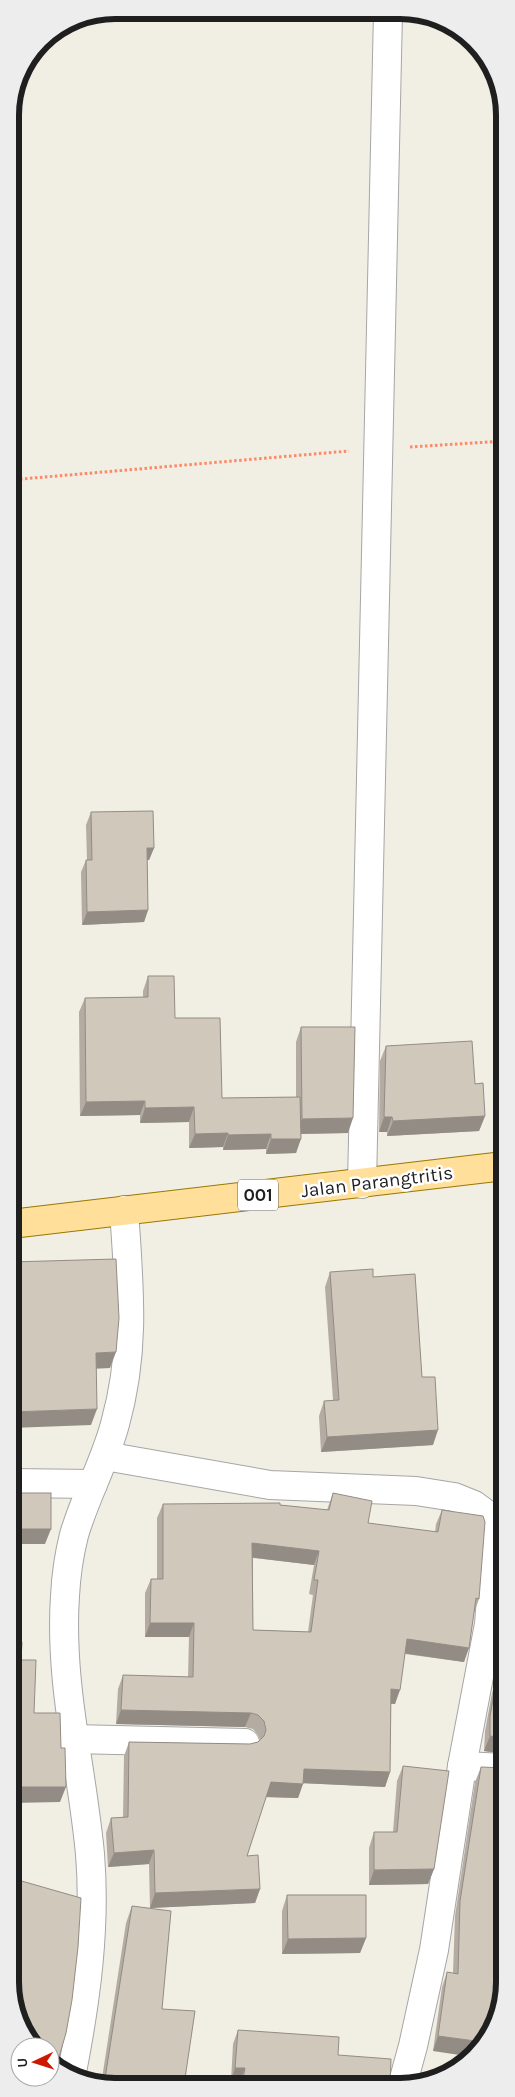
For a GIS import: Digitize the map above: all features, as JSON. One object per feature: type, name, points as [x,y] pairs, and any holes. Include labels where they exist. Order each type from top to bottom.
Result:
[{"type":"main road","name":"Jalan Parangtritis","points":[[19,1223],[496,1167]]},
{"type":"street","points":[[362,1184],[372,814],[377,449],[388,19]]},
{"type":"street","points":[[73,2068],[83,2011],[92,1936],[92,1894],[64,1638],[65,1595],[75,1534],[105,1456],[115,1424],[128,1363],[130,1318],[124,1210]]},
{"type":"street","points":[[105,1456],[270,1485],[416,1491],[454,1497],[496,1513]]},
{"type":"street","points":[[19,1483],[93,1484]]},
{"type":"street","points":[[404,2078],[414,2046],[434,1950],[462,1766],[489,1624],[496,1534]]},
{"type":"street","points":[[74,1739],[245,1743]]},
{"type":"street","points":[[462,1766],[496,1768]]},
{"type":"path","points":[[19,479],[496,441]]},
{"type":"building","points":[[153,811],[154,848],[147,848],[148,910],[87,912],[86,860],[92,860],[91,812]]},
{"type":"building","points":[[148,976],[174,976],[175,1018],[220,1018],[222,1098],[300,1097],[301,1139],[271,1139],[271,1134],[195,1134],[194,1107],[145,1108],[145,1101],[86,1102],[85,998],[148,997]]},
{"type":"building","points":[[301,1027],[355,1027],[353,1118],[302,1119]]},
{"type":"building","points":[[472,1041],[475,1084],[483,1083],[485,1116],[393,1121],[392,1117],[384,1117],[386,1046]]},
{"type":"building","points":[[116,1259],[119,1318],[116,1352],[96,1353],[97,1409],[19,1412],[19,1262]]},
{"type":"building","points":[[373,1269],[373,1277],[415,1274],[422,1377],[435,1377],[438,1430],[327,1437],[324,1401],[339,1400],[330,1272]]},
{"type":"building","points":[[19,1493],[51,1493],[51,1529],[19,1529]]},
{"type":"building","points":[[333,1493],[372,1501],[368,1523],[438,1532],[442,1510],[483,1516],[485,1522],[479,1599],[476,1598],[469,1648],[407,1639],[400,1690],[391,1689],[390,1772],[304,1769],[303,1784],[271,1782],[247,1856],[258,1855],[260,1889],[155,1893],[154,1850],[114,1853],[111,1818],[128,1817],[129,1742],[250,1744],[258,1742],[264,1736],[266,1730],[264,1721],[258,1715],[251,1713],[121,1710],[123,1675],[193,1677],[194,1623],[150,1623],[151,1579],[163,1579],[163,1504],[280,1503],[280,1505],[329,1510]],"holes":[[[252,1543],[319,1551],[314,1580],[318,1580],[311,1632],[253,1630]]]},
{"type":"building","points":[[19,1642],[22,1642],[21,1660],[36,1660],[34,1713],[60,1713],[61,1748],[65,1748],[66,1787],[19,1787]]},
{"type":"building","points":[[496,1683],[496,1737],[490,1736],[490,1716]]},
{"type":"building","points":[[403,1766],[449,1771],[434,1869],[374,1870],[374,1832],[397,1832]]},
{"type":"building","points":[[481,1767],[496,1768],[496,1989],[489,2019],[476,2041],[438,2036],[447,1972],[458,1974],[460,1901]]},
{"type":"building","points":[[19,1880],[81,1898],[78,1947],[66,2033],[60,2054],[60,2037],[36,2037],[24,2013],[19,1983]]},
{"type":"building","points":[[287,1895],[366,1895],[366,1938],[288,1939]]},
{"type":"building","points":[[132,1906],[171,1911],[162,2009],[195,2011],[185,2078],[105,2077]]},
{"type":"building","points":[[238,2030],[339,2037],[338,2055],[391,2059],[390,2078],[243,2078],[245,2068],[235,2068]]}]
